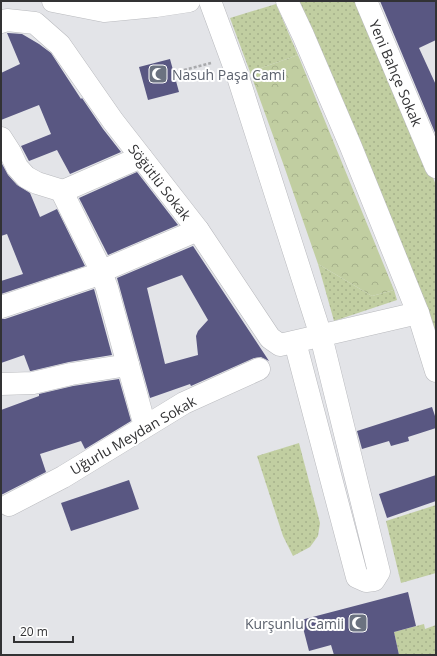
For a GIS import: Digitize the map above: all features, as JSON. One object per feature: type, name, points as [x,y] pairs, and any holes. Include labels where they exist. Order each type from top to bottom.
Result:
[{"type":"street","points":[[53,1],[104,11],[188,1]]},
{"type":"street","points":[[210,1],[231,58],[321,336],[379,572],[374,580],[366,581],[357,577],[288,343],[321,336],[418,313]]},
{"type":"street","points":[[287,1],[351,147],[418,313],[436,371]]},
{"type":"street","name":"Yeni Bahçe Sokak","points":[[366,1],[436,167]]},
{"type":"street","name":"Söğütlü Sokak","points":[[1,22],[6,20],[35,23],[60,45],[113,121],[198,230],[270,338],[288,343]]},
{"type":"street","points":[[1,138],[17,167],[26,177],[38,183],[63,191],[141,157]]},
{"type":"street","points":[[63,191],[64,196],[102,273],[145,426]]},
{"type":"street","points":[[1,307],[102,273],[109,268],[198,230]]},
{"type":"street","points":[[1,384],[33,383],[71,374],[128,365]]},
{"type":"street","name":"Uğurlu Meydan Sokak","points":[[9,505],[63,477],[184,403],[259,369]]},
{"type":"path","points":[[184,70],[231,58]]},
{"type":"green space","points":[[299,1],[360,1],[436,185],[436,344],[356,138]]},
{"type":"green space","points":[[276,4],[298,55],[250,72],[230,18]]},
{"type":"green space","points":[[298,55],[394,290],[372,296],[318,264],[250,72]]},
{"type":"green space","points":[[318,264],[372,296],[394,290],[397,300],[334,321]]},
{"type":"green space","points":[[299,443],[320,523],[318,536],[310,547],[293,556],[283,536],[257,456]]},
{"type":"green space","points":[[436,505],[436,573],[401,583],[386,521]]},
{"type":"green space","points":[[424,624],[425,629],[436,625],[436,655],[399,655],[394,632]]},
{"type":"building","points":[[380,1],[436,1],[436,40],[419,48],[436,85],[436,135]]},
{"type":"building","points":[[7,33],[22,34],[51,53],[81,99],[82,98],[121,152],[70,174],[57,150],[29,161],[21,146],[51,134],[39,105],[1,120],[1,73],[20,64]]},
{"type":"building","name":"Nasuh Paşa Cami","points":[[170,59],[179,92],[148,100],[139,67]]},
{"type":"building","points":[[1,162],[8,175],[17,185],[30,193],[40,217],[57,209],[85,266],[1,294],[1,281],[23,274],[7,234],[1,236]]},
{"type":"building","points":[[137,172],[178,225],[108,255],[79,198]]},
{"type":"building","points":[[193,246],[269,361],[261,357],[254,358],[191,386],[190,384],[150,398],[117,278]],"holes":[[[182,275],[208,320],[198,331],[196,336],[198,355],[165,364],[147,288]]]},
{"type":"building","points":[[94,289],[112,355],[69,362],[31,371],[24,355],[1,363],[1,319],[5,319]]},
{"type":"building","points":[[119,379],[131,421],[85,449],[81,441],[40,454],[46,472],[1,495],[1,410],[39,396],[39,394],[73,386]]},
{"type":"building","points":[[432,407],[436,419],[436,428],[408,437],[409,441],[391,446],[389,441],[362,449],[357,431]]},
{"type":"building","points":[[436,475],[436,501],[387,518],[379,494]]},
{"type":"building","points":[[129,480],[139,509],[71,531],[61,503]]},
{"type":"building","name":"Kurşunlu Camii","points":[[408,592],[416,626],[394,632],[399,655],[334,655],[331,645],[309,651],[301,620]]},
{"type":"place","name":"Nasuh Paşa Cami","points":[[158,74]]},
{"type":"place","name":"Kurşunlu Camii","points":[[358,623]]}]
